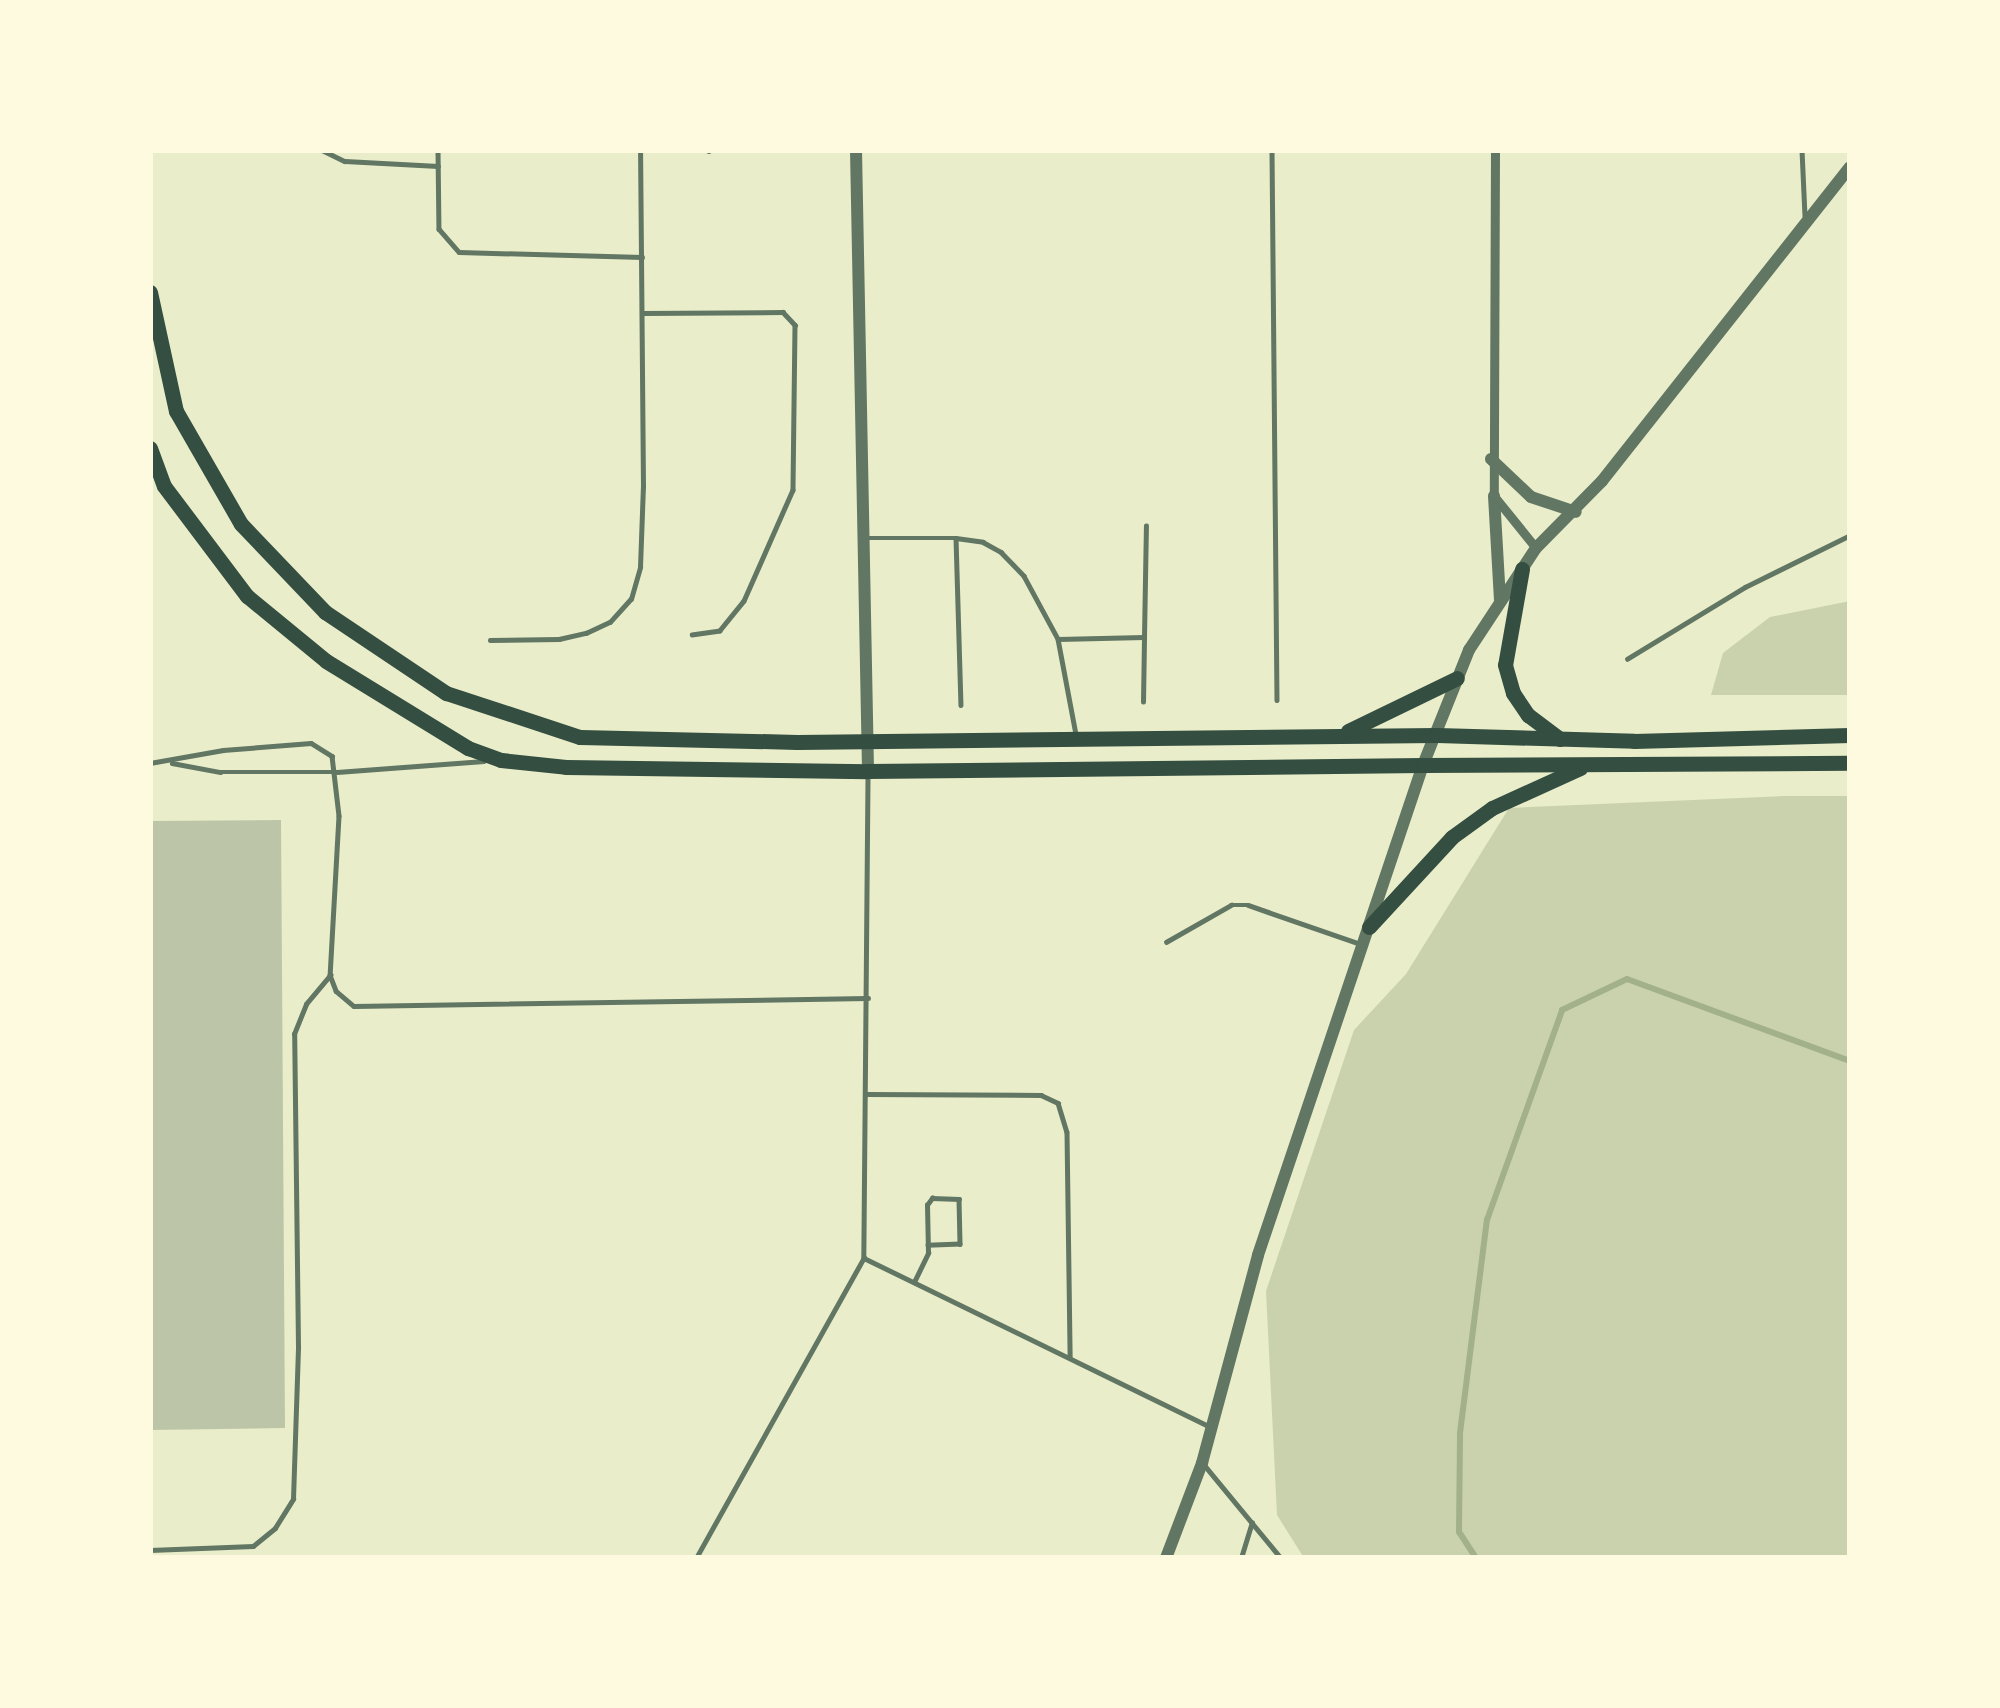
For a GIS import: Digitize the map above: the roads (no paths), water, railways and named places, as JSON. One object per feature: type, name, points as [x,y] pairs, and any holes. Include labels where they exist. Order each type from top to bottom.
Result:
[{"type":"main road","points":[[150,292],[176,411],[241,524],[325,612],[446,693],[580,737],[867,741],[1340,734],[1560,739],[1850,736]]},
{"type":"main road","points":[[150,448],[164,486],[247,596],[326,661],[468,748],[501,760],[566,767],[868,771],[1850,763]]},
{"type":"main road","points":[[1522,569],[1505,665],[1513,694],[1528,716],[1560,739]]},
{"type":"main road","points":[[1340,734],[1457,678]]},
{"type":"main road","points":[[1369,927],[1452,838],[1492,808],[1588,765]]},
{"type":"street","points":[[856,150],[868,771]]},
{"type":"street","points":[[1495,150],[1491,459],[1500,601]]},
{"type":"street","points":[[1166,1558],[1202,1463],[1258,1255],[1423,765],[1457,678],[1536,548],[1576,512],[1850,167]]},
{"type":"street","points":[[1491,459],[1531,496],[1576,512]]},
{"type":"street","points":[[1494,496],[1536,548]]},
{"type":"lane","points":[[322,150],[345,161],[438,166]]},
{"type":"lane","points":[[438,150],[440,229],[459,251],[642,257]]},
{"type":"lane","points":[[490,640],[559,639],[586,633],[610,622],[631,598],[641,547],[640,150]]},
{"type":"lane","points":[[1272,150],[1277,700]]},
{"type":"lane","points":[[1802,150],[1805,224]]},
{"type":"lane","points":[[642,313],[783,312],[795,325],[793,490],[744,601],[720,631],[692,635]]},
{"type":"lane","points":[[1143,702],[1146,526]]},
{"type":"lane","points":[[1627,659],[1745,587],[1850,535]]},
{"type":"lane","points":[[863,538],[956,538],[1001,552],[1024,576],[1058,639],[1077,738]]},
{"type":"lane","points":[[956,538],[962,705]]},
{"type":"lane","points":[[1058,639],[1144,637]]},
{"type":"lane","points":[[150,763],[223,750],[322,745],[338,772],[330,975],[337,991],[354,1006],[377,1010],[868,998]]},
{"type":"lane","points":[[167,761],[220,772],[338,772],[501,760]]},
{"type":"lane","points":[[696,1558],[864,1258],[868,771]]},
{"type":"lane","points":[[1166,942],[1231,904],[1248,905],[1363,945]]},
{"type":"lane","points":[[150,1550],[253,1546],[275,1528],[292,1499],[298,1348],[294,1034],[305,1004],[330,975]]},
{"type":"lane","points":[[866,1094],[1041,1095],[1058,1103],[1067,1132],[1070,1359]]},
{"type":"lane","points":[[915,1280],[928,1245],[929,1201],[959,1199],[962,1240],[956,1245],[928,1245]]},
{"type":"lane","points":[[864,1258],[1209,1426]]},
{"type":"lane","points":[[1202,1463],[1281,1558]]},
{"type":"lane","points":[[1241,1558],[1252,1523]]},
{"type":"waterway","points":[[1476,1558],[1459,1532],[1460,1433],[1487,1220],[1562,1010],[1627,979],[1850,1061]]}]
